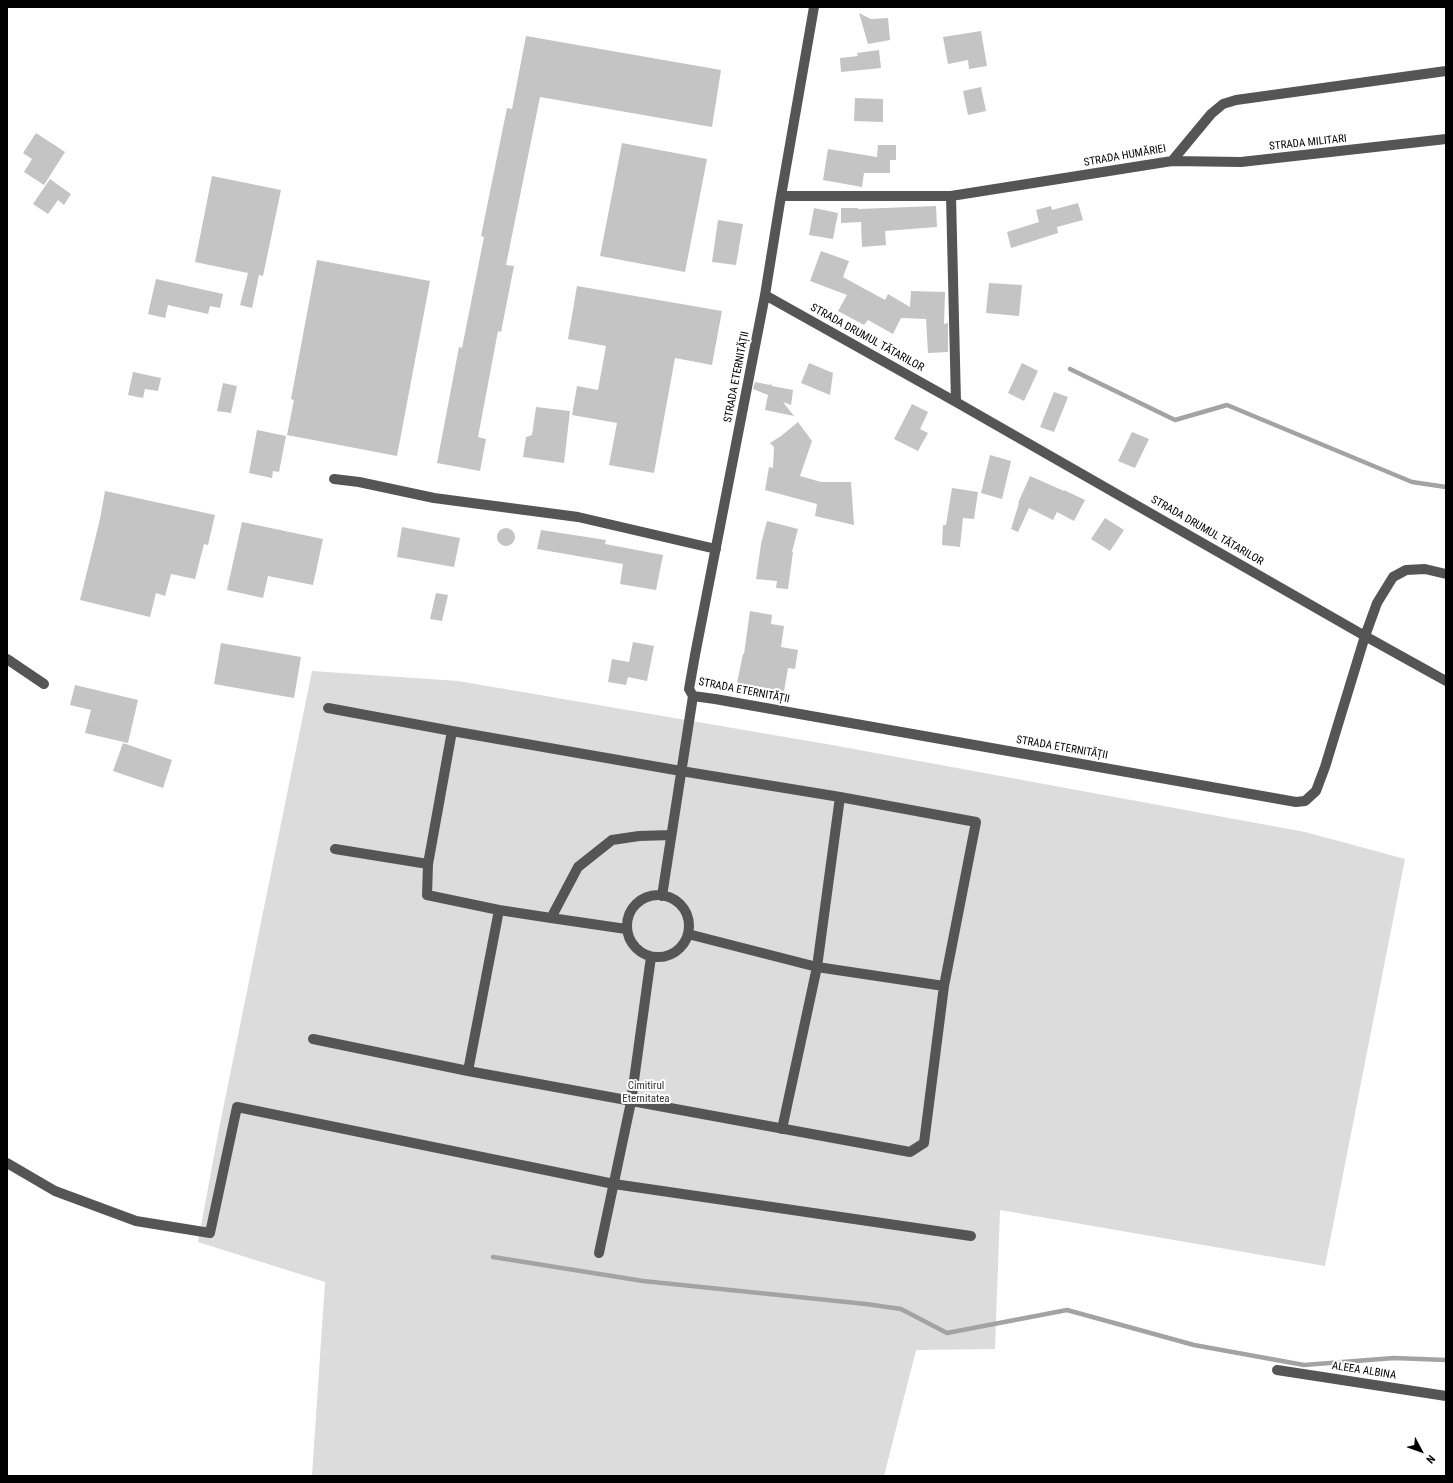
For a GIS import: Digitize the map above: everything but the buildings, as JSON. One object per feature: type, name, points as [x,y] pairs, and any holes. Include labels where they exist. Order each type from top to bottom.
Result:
[{"type":"street","name":"STRADA ETERNITĂȚII","points":[[814,7],[765,295],[689,689],[693,696],[715,698],[1296,802],[1305,801],[1316,791],[1365,636],[1377,603],[1393,577],[1406,570],[1425,570],[1446,574]]},
{"type":"street","name":"STRADA HUMĂRIEI","points":[[781,196],[951,196],[1172,161],[1211,114],[1223,104],[1236,100],[1446,71]]},
{"type":"street","name":"STRADA MILITARI","points":[[1172,161],[1241,162],[1446,139]]},
{"type":"street","points":[[951,196],[956,402]]},
{"type":"street","name":"STRADA DRUMUL TĂTARILOR","points":[[765,295],[1446,681]]},
{"type":"street","points":[[334,479],[360,482],[434,498],[578,517],[716,549]]},
{"type":"street","points":[[7,659],[44,684]]},
{"type":"street","points":[[662,896],[693,696]]},
{"type":"street","points":[[313,1039],[468,1071],[631,1102],[910,1152],[924,1143],[944,986],[976,822],[328,708]]},
{"type":"street","points":[[452,731],[428,864],[428,895],[499,910],[626,928]]},
{"type":"street","points":[[782,1129],[817,967],[840,797]]},
{"type":"street","points":[[551,918],[578,867],[612,840],[639,836],[671,835]]},
{"type":"street","points":[[335,849],[428,864]]},
{"type":"street","points":[[657,895],[662,896],[667,896],[676,901],[684,909],[688,918],[689,929],[686,939],[680,948],[672,954],[662,958],[642,954],[634,947],[626,928],[627,919],[631,909],[638,902],[647,897],[657,895]]},
{"type":"street","points":[[468,1071],[499,910]]},
{"type":"street","points":[[688,934],[817,967],[944,986]]},
{"type":"street","points":[[599,1253],[631,1102],[651,957]]},
{"type":"street","points":[[7,1163],[55,1191],[136,1221],[210,1233],[237,1107],[614,1184],[970,1236]]},
{"type":"street","name":"ALEEA ALBINA","points":[[1277,1370],[1446,1396]]},
{"type":"green space","name":"Cimitirul Eternitatea","points":[[312,671],[458,681],[832,745],[1305,832],[1405,859],[1325,1266],[1000,1210],[995,1349],[916,1350],[884,1476],[312,1476],[325,1282],[198,1242],[219,1129]]},
{"type":"waterway","points":[[1070,369],[1175,420],[1227,405],[1412,482],[1446,487]]},
{"type":"waterway","points":[[493,1257],[643,1281],[901,1309],[947,1333],[1067,1310],[1194,1345],[1304,1365],[1394,1358],[1446,1360]]}]
